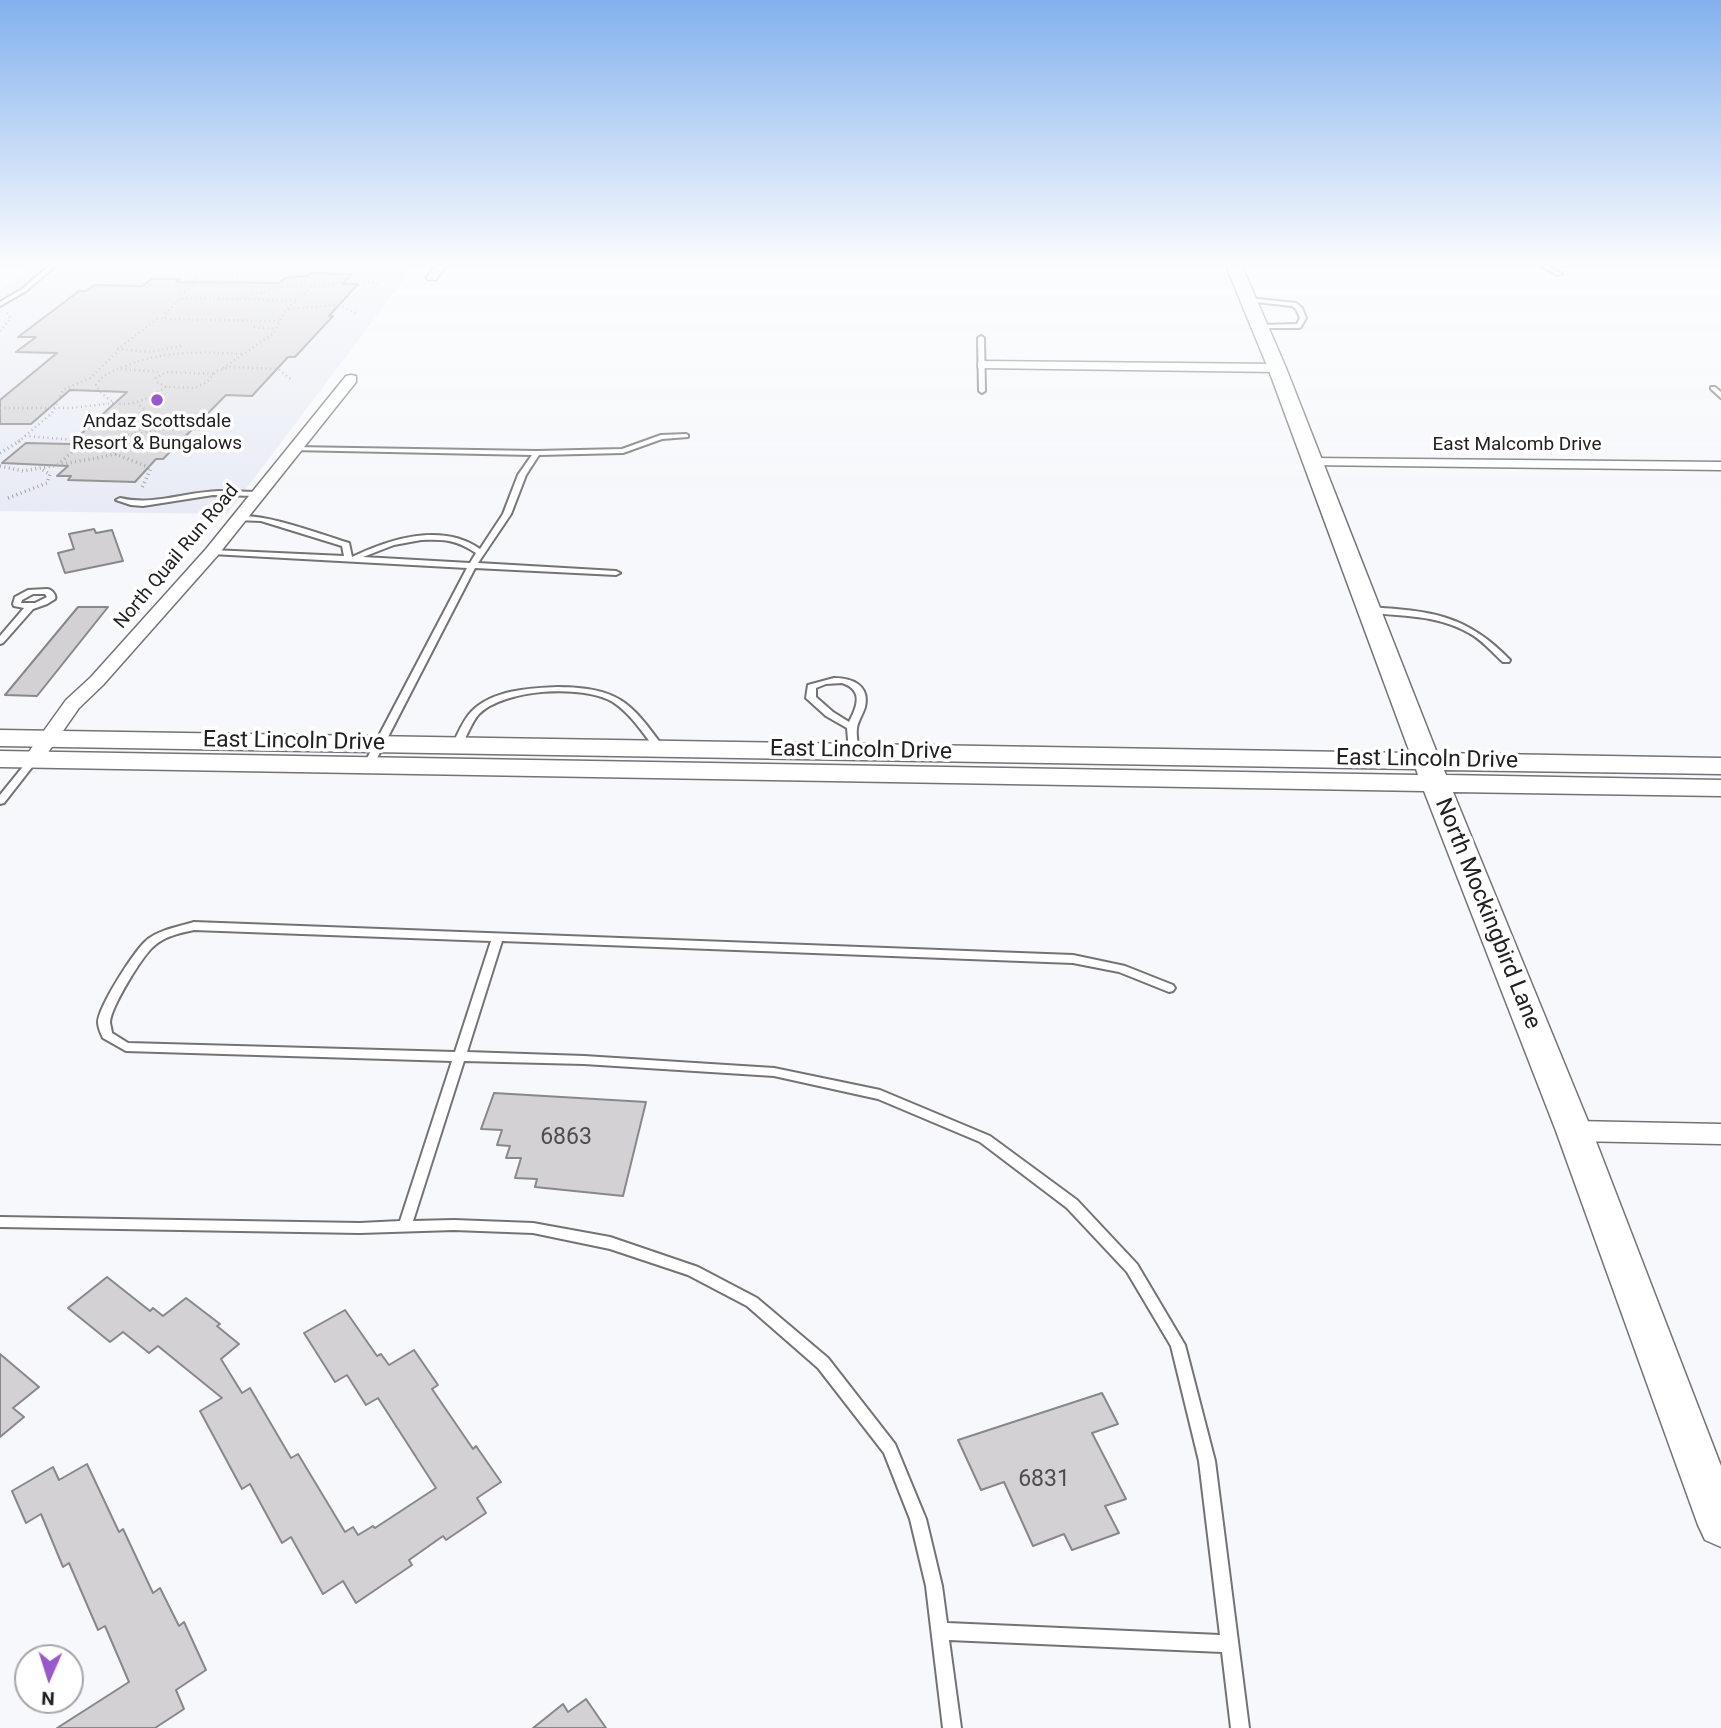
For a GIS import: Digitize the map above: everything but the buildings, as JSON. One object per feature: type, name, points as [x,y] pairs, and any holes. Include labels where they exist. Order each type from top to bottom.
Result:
[{"type":"main road","name":"North Mockingbird Lane","points":[[1268,347],[1431,772],[1574,1131],[1721,1525]]},
{"type":"main road","name":"East Lincoln Drive","points":[[0,738],[41,750]]},
{"type":"main road","name":"East Lincoln Drive","points":[[374,755],[457,745],[848,750],[1431,772],[1721,788]]},
{"type":"main road","name":"East Lincoln Drive","points":[[0,760],[41,750],[374,755],[848,750]]},
{"type":"main road","name":"East Lincoln Drive","points":[[1431,772],[1721,766]]},
{"type":"street","points":[[983,365],[1277,368]]},
{"type":"street","name":"North Quail Run Road","points":[[41,750],[72,704],[97,681],[212,552],[351,379]]},
{"type":"street","name":"East Malcomb Drive","points":[[1313,462],[1720,465]]},
{"type":"street","points":[[1574,1131],[1721,1134]]},
{"type":"lane","points":[[982,347],[982,391]]},
{"type":"lane","points":[[1713,388],[1721,396]]},
{"type":"lane","points":[[294,449],[537,453],[623,451],[661,437],[686,436]]},
{"type":"lane","points":[[374,755],[472,566],[507,514],[522,475],[537,453]]},
{"type":"lane","points":[[120,500],[154,503],[213,493],[258,494]]},
{"type":"lane","points":[[239,518],[262,519],[346,545],[350,559]]},
{"type":"lane","points":[[350,559],[402,542],[438,538],[464,541],[481,553]]},
{"type":"lane","points":[[212,552],[616,573]]},
{"type":"lane","points":[[0,641],[30,607]]},
{"type":"lane","points":[[1369,610],[1414,613],[1458,624],[1480,636],[1506,660]]},
{"type":"lane","points":[[837,679],[856,687],[862,699],[848,750],[832,717],[811,698],[811,687],[826,680],[837,679]]},
{"type":"lane","points":[[457,745],[477,710],[510,694],[568,689],[606,695],[625,707],[659,748]]},
{"type":"lane","points":[[0,801],[41,750]]},
{"type":"lane","points":[[1169,988],[1121,969],[1073,959],[194,926],[178,929],[149,943],[108,1007],[104,1023],[107,1035],[114,1042],[126,1046],[584,1060],[774,1072],[880,1095],[985,1139],[1061,1196],[1132,1268],[1178,1345],[1207,1461],[1240,1728]]},
{"type":"lane","points":[[405,1226],[498,937]]},
{"type":"lane","points":[[0,1222],[454,1225],[533,1228],[610,1242],[693,1271],[752,1302],[823,1363],[890,1449],[918,1519],[934,1586],[951,1728]]},
{"type":"lane","points":[[941,1631],[1230,1644]]},
{"type":"path","points":[[89,379],[123,347]]},
{"type":"path","points":[[119,350],[152,351],[177,347]]},
{"type":"path","points":[[166,372],[156,379],[157,382],[166,387],[195,388],[255,347]]},
{"type":"path","points":[[0,453],[25,436],[54,409],[63,390],[89,379],[98,379],[139,360],[177,353],[243,354]]},
{"type":"path","points":[[222,368],[278,369],[292,380]]},
{"type":"path","points":[[120,369],[213,374]]},
{"type":"path","points":[[98,379],[99,391],[118,402]]},
{"type":"path","points":[[0,408],[54,409],[118,402],[136,403],[146,401],[166,387]]},
{"type":"path","points":[[114,454],[152,418],[152,414],[136,403]]},
{"type":"path","points":[[25,436],[84,441],[132,436],[167,428],[193,428],[200,430],[200,436],[204,439],[223,444]]},
{"type":"path","points":[[61,462],[84,441]]},
{"type":"path","points":[[0,466],[7,470],[40,469],[61,462],[114,454],[151,468],[139,494]]},
{"type":"path","points":[[8,498],[47,483],[50,474],[40,469]]},
{"type":"shaded area","name":"Andaz Scottsdale Resort & Bungalows","points":[[0,347],[354,347],[227,514],[0,511]]},
{"type":"place","name":"Andaz Scottsdale Resort & Bungalows","points":[[157,400]]}]
